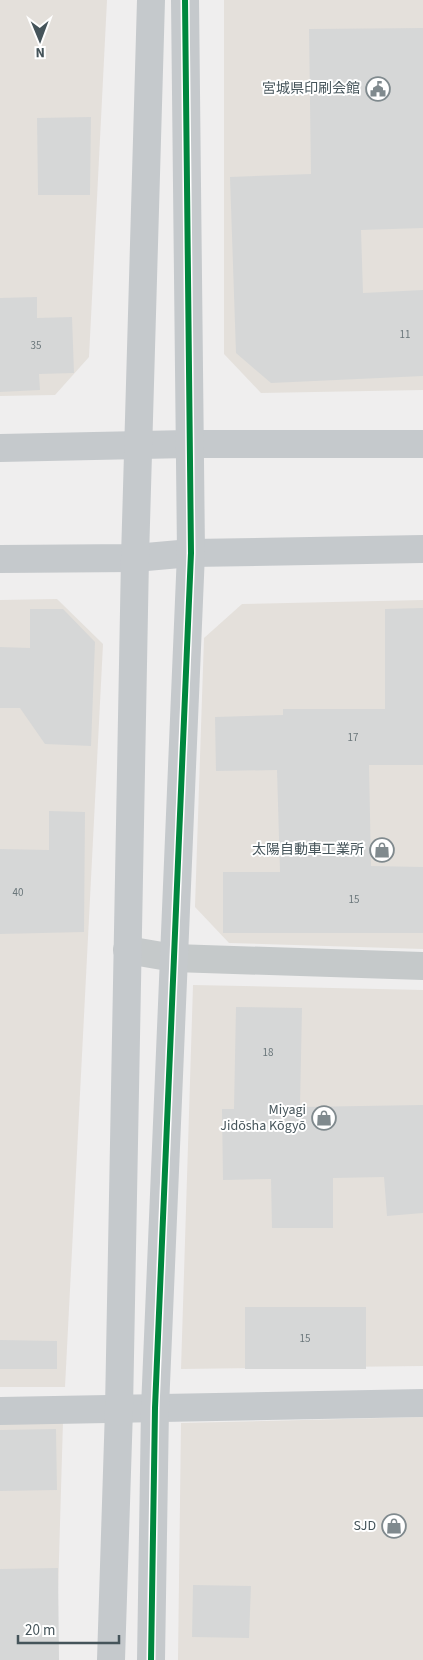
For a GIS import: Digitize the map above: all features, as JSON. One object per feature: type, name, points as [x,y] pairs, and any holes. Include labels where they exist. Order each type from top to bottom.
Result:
[{"type":"street","points":[[110,1660],[119,1410],[135,558],[150,0]]},
{"type":"street","points":[[151,1660],[155,1408],[191,553],[188,444],[185,0]]},
{"type":"street","points":[[0,448],[188,444],[423,444]]},
{"type":"street","points":[[0,559],[135,558],[191,553],[423,549]]},
{"type":"street","points":[[127,950],[174,958],[423,966]]},
{"type":"street","points":[[0,1411],[423,1403]]},
{"type":"shaded area","points":[[0,0],[107,0],[89,357],[55,395],[0,396]]},
{"type":"shaded area","points":[[224,0],[423,0],[423,390],[261,393],[224,354]]},
{"type":"shaded area","points":[[57,599],[103,644],[65,1387],[0,1387],[0,600]]},
{"type":"shaded area","points":[[423,600],[423,949],[229,943],[195,907],[204,638],[242,604]]},
{"type":"shaded area","points":[[193,985],[423,990],[423,1366],[181,1369]]},
{"type":"shaded area","points":[[423,1417],[423,1660],[178,1660],[181,1423]]},
{"type":"shaded area","points":[[0,1421],[63,1421],[56,1660],[0,1660]]},
{"type":"building","points":[[423,28],[423,228],[361,230],[363,293],[423,290],[423,376],[271,383],[236,353],[230,177],[311,174],[309,29]]},
{"type":"building","points":[[91,117],[90,195],[38,195],[37,118]]},
{"type":"building","points":[[37,297],[37,318],[72,317],[74,373],[39,374],[40,390],[0,392],[0,298]]},
{"type":"building","points":[[423,608],[423,765],[369,765],[371,866],[423,867],[423,933],[223,933],[223,872],[280,872],[277,770],[216,771],[215,717],[283,715],[283,709],[385,709],[385,609]]},
{"type":"building","points":[[30,609],[63,609],[95,642],[91,746],[45,744],[20,708],[0,708],[0,647],[30,648]]},
{"type":"building","points":[[49,811],[85,812],[84,932],[0,934],[0,849],[49,850]]},
{"type":"building","points":[[236,1007],[302,1008],[300,1107],[423,1105],[423,1213],[387,1216],[384,1177],[333,1178],[333,1228],[272,1228],[271,1179],[223,1180],[222,1109],[234,1109]]},
{"type":"building","points":[[245,1307],[366,1307],[366,1369],[245,1369]]},
{"type":"building","points":[[0,1340],[57,1341],[57,1369],[0,1369]]},
{"type":"building","points":[[56,1429],[57,1490],[0,1491],[0,1430]]},
{"type":"building","points":[[58,1568],[59,1660],[0,1660],[0,1569]]},
{"type":"building","points":[[193,1585],[251,1586],[249,1638],[192,1637]]},
{"type":"cycle path","points":[[151,1660],[155,1408],[191,553],[185,0]]},
{"type":"place","name":"宮城県印刷会館","points":[[378,89]]},
{"type":"place","name":"太陽自動車工業所","points":[[382,850]]},
{"type":"place","name":"Miyagi Jidōsha Kōgyō","points":[[324,1118]]},
{"type":"place","name":"SJD","points":[[394,1526]]}]
